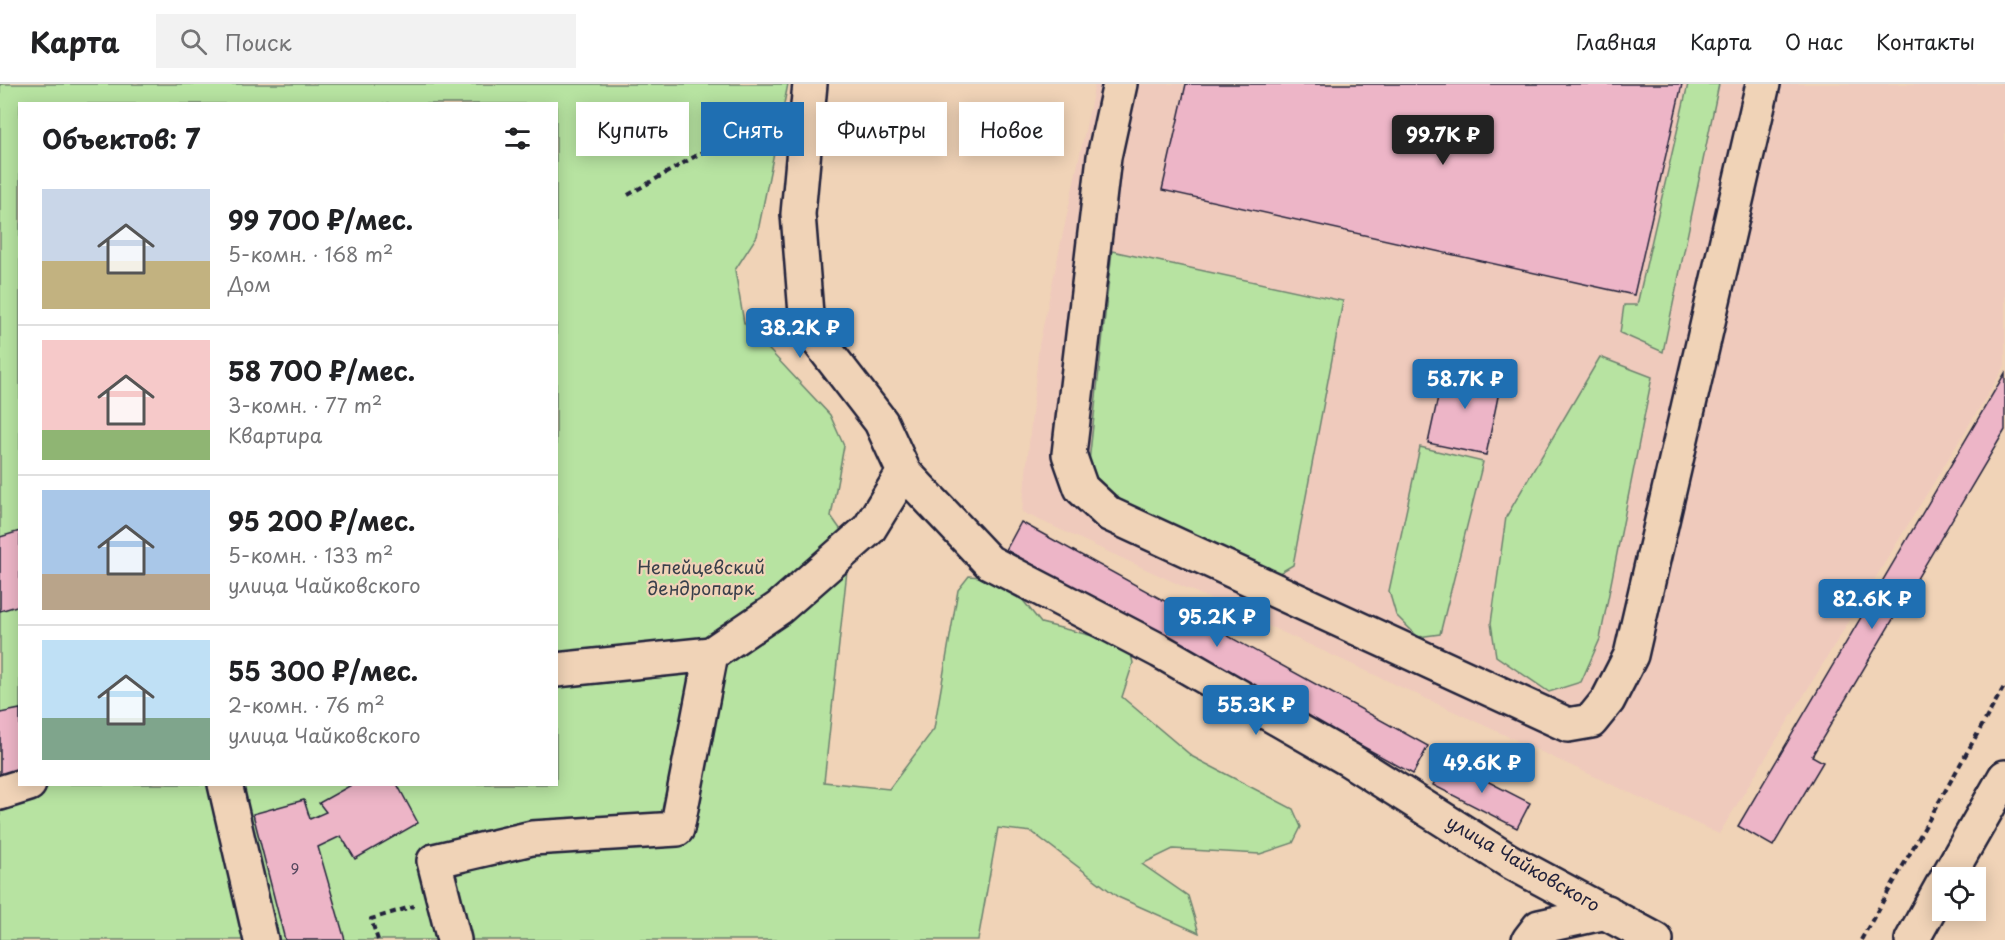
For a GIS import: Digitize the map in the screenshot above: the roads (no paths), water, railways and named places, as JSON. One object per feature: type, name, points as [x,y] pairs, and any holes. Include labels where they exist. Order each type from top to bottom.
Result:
[{"type":"street","points":[[1120,84],[1104,157],[1069,454],[1081,488],[1109,514],[1568,725],[1591,721],[1608,700],[1631,655],[1762,84]]},
{"type":"street","name":"улица Чайковского","points":[[810,88],[798,214],[807,326],[881,422],[904,472],[989,562],[1160,651],[1348,759],[1509,861],[1656,940]]},
{"type":"street","points":[[558,670],[711,654],[779,608],[869,529],[904,472]]},
{"type":"street","points":[[454,940],[434,861],[532,838],[677,829],[711,654]]},
{"type":"street","points":[[1953,867],[2005,777]]},
{"type":"street","points":[[0,793],[23,786]]},
{"type":"street","points":[[225,786],[261,940]]},
{"type":"street","points":[[1912,940],[1932,904]]},
{"type":"street","points":[[1528,940],[1539,927],[1607,912]]},
{"type":"park label","name":"Непейцевский дендропарк","points":[[701,578]]}]
